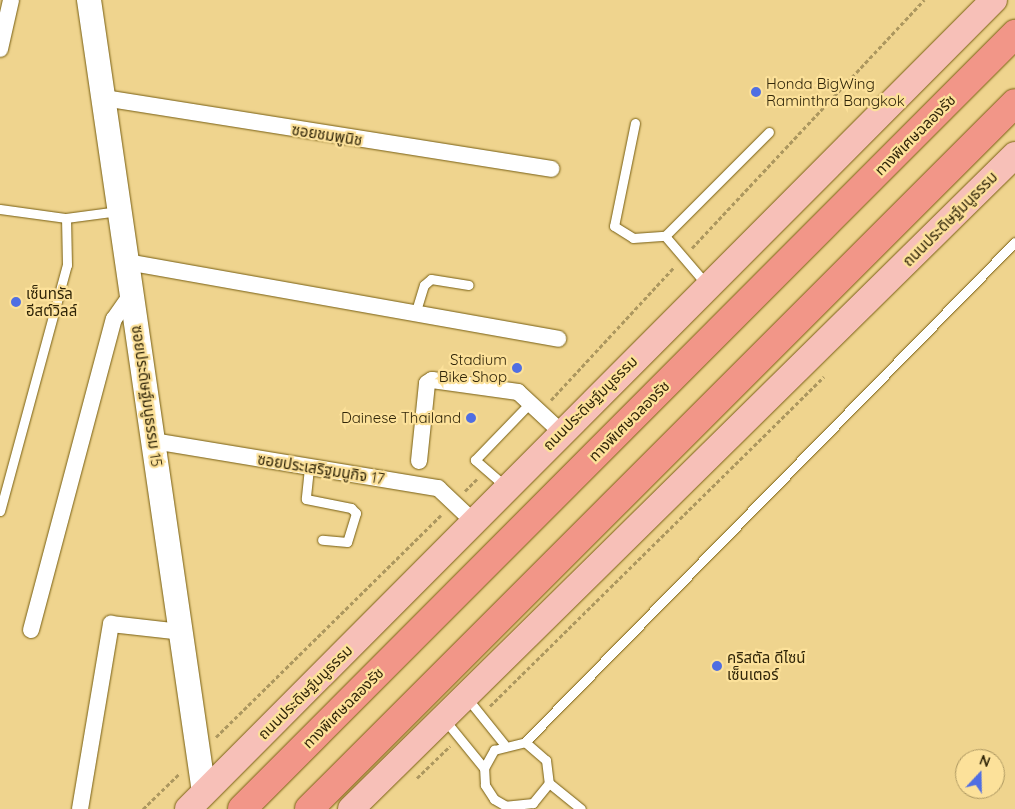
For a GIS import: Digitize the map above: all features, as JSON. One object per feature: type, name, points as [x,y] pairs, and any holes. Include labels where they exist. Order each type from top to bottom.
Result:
[{"type":"highway","name":"ทางพิเศษฉลองรัช","points":[[242,809],[1015,34]]},
{"type":"highway","points":[[309,809],[1015,103]]},
{"type":"main road","name":"ถนนประดิษฐ์มนูธรรม","points":[[196,800],[475,523],[561,432],[994,0]]},
{"type":"main road","name":"ถนนประดิษฐ์มนูธรรม","points":[[351,809],[442,717],[466,696],[1015,155]]},
{"type":"street","points":[[0,47],[11,0]]},
{"type":"street","name":"ซอยประดิษฐ์มนูธรรม 15","points":[[89,0],[181,632],[196,800]]},
{"type":"street","name":"ซอยชมพูนิช","points":[[104,98],[551,169]]},
{"type":"street","points":[[128,262],[558,339]]},
{"type":"street","points":[[31,630],[114,319],[132,292]]},
{"type":"street","points":[[420,461],[429,381],[518,392],[561,432]]},
{"type":"street","name":"ซอยประเสริฐมนูกิจ 17","points":[[153,441],[438,488],[475,523]]},
{"type":"street","points":[[80,809],[111,624],[181,632]]},
{"type":"lane","points":[[634,123],[614,226],[633,238],[665,236],[769,132]]},
{"type":"lane","points":[[0,209],[66,218],[120,211]]},
{"type":"lane","points":[[0,510],[67,265],[66,218]]},
{"type":"lane","points":[[665,236],[707,286]]},
{"type":"lane","points":[[549,783],[533,803],[517,808],[494,804],[485,785],[484,768],[488,757],[504,744],[525,742],[1015,242]]},
{"type":"lane","points":[[415,314],[424,285],[431,279],[469,285]]},
{"type":"lane","points":[[508,488],[475,460],[530,403]]},
{"type":"lane","points":[[309,468],[306,499],[351,508],[356,513],[347,542],[322,540]]},
{"type":"lane","points":[[466,696],[504,744]]},
{"type":"lane","points":[[442,717],[484,768]]},
{"type":"lane","points":[[525,742],[546,760],[549,783],[581,809]]},
{"type":"place","name":"Honda BigWing Raminthra Bangkok","points":[[756,92]]},
{"type":"place","name":"เซ็นทรัล อีสต์วิลล์","points":[[16,302]]},
{"type":"place","name":"Stadium Bike Shop","points":[[517,368]]},
{"type":"place","name":"Dainese Thailand","points":[[471,418]]},
{"type":"place","name":"คริสตัล ดีไซน์ เซ็นเตอร์","points":[[717,666]]}]
